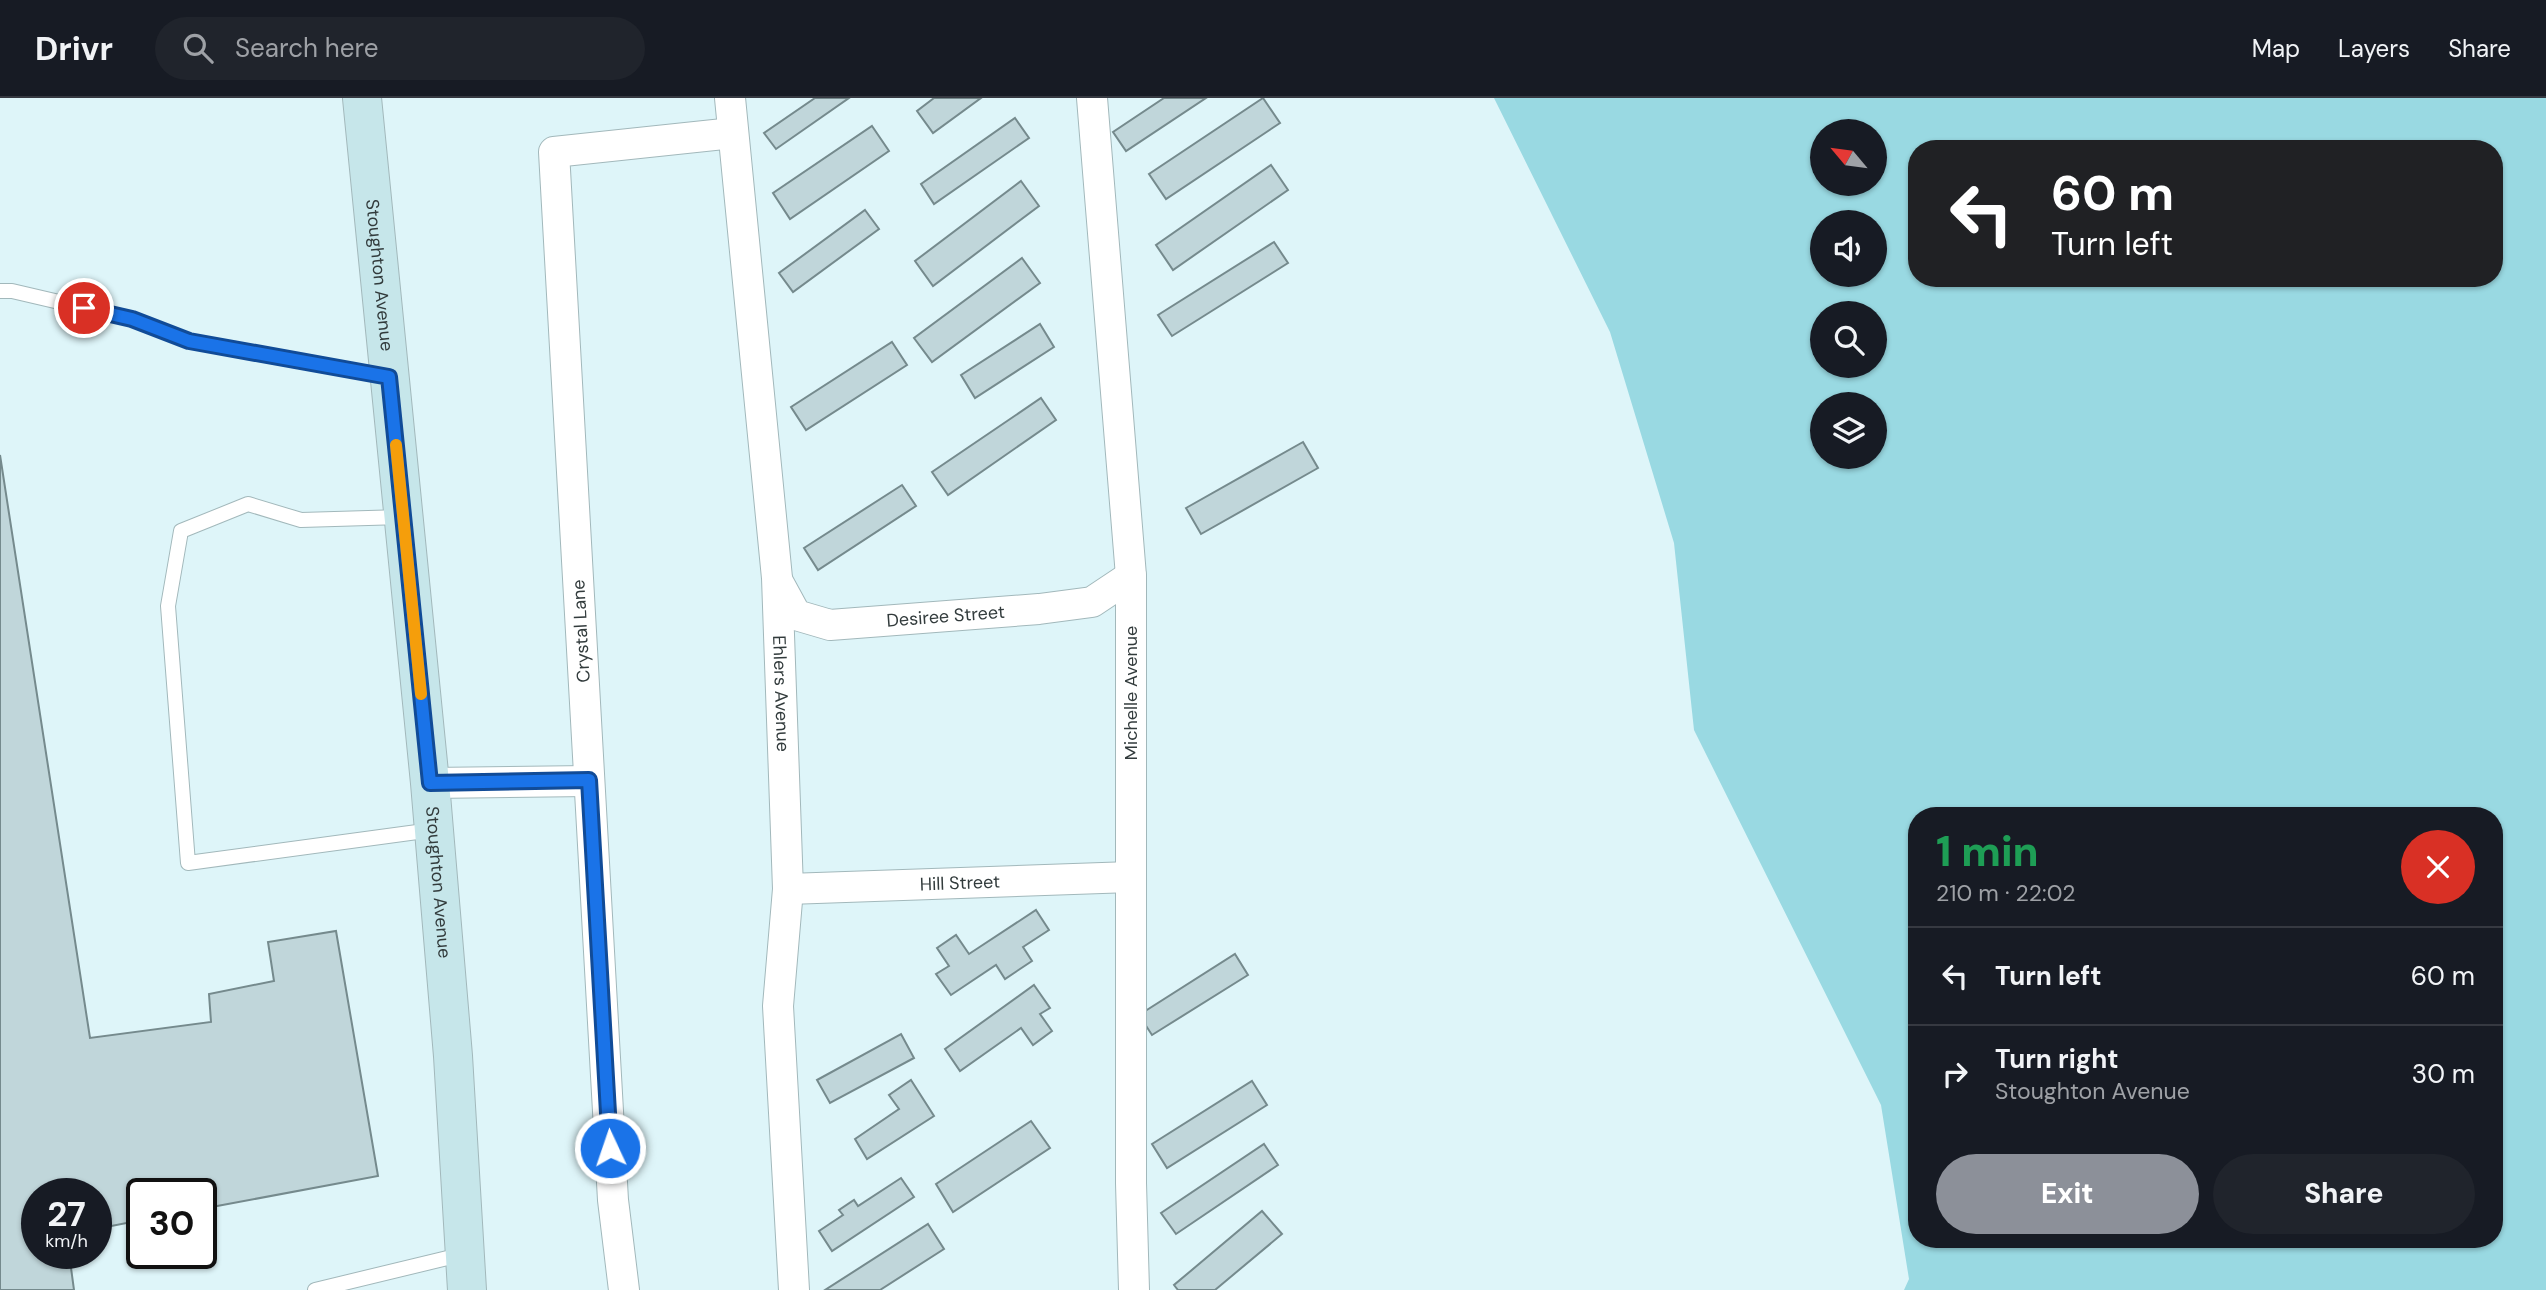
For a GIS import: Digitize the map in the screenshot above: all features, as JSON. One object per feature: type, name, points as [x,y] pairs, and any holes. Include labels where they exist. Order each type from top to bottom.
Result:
[{"type":"street","name":"Stoughton Avenue","points":[[362,98],[430,783],[453,1056],[466,1272]]},
{"type":"street","name":"Ehlers Avenue","points":[[730,98],[777,578],[788,890],[778,1006],[794,1290]]},
{"type":"street","name":"Michelle Avenue","points":[[1092,98],[1131,576],[1133,1290]]},
{"type":"street","name":"Crystal Lane","points":[[624,1290],[613,1200],[554,152],[733,133]]},
{"type":"street","name":"Desiree Street","points":[[777,578],[796,615],[830,625],[1039,609],[1092,602],[1131,576]]},
{"type":"street","points":[[430,783],[589,780]]},
{"type":"street","name":"Hill Street","points":[[788,890],[1131,877]]},
{"type":"lane","points":[[0,291],[12,291],[132,319],[189,341],[389,377]]},
{"type":"lane","points":[[403,517],[301,520],[248,504],[181,531],[168,606],[188,863],[434,830]]},
{"type":"lane","points":[[315,1290],[466,1272]]},
{"type":"shaded area","points":[[1494,98],[2546,98],[2546,1290],[1904,1290],[1909,1279],[1881,1105],[1694,730],[1674,543],[1610,332]]},
{"type":"building","points":[[815,98],[849,98],[776,149],[764,133]]},
{"type":"building","points":[[934,98],[981,98],[933,133],[917,111]]},
{"type":"building","points":[[1164,98],[1206,98],[1126,151],[1113,132]]},
{"type":"building","points":[[1263,98],[1280,123],[1166,199],[1149,174]]},
{"type":"building","points":[[1015,118],[1029,138],[934,204],[921,184]]},
{"type":"building","points":[[872,126],[889,151],[790,219],[773,193]]},
{"type":"building","points":[[1271,165],[1288,190],[1173,270],[1156,245]]},
{"type":"building","points":[[1021,181],[1039,206],[933,286],[915,261]]},
{"type":"building","points":[[865,210],[879,229],[793,292],[779,273]]},
{"type":"building","points":[[1274,242],[1288,263],[1172,336],[1158,315]]},
{"type":"building","points":[[1022,258],[1040,283],[932,362],[914,338]]},
{"type":"building","points":[[1040,324],[1054,347],[975,398],[961,375]]},
{"type":"building","points":[[892,342],[907,365],[806,430],[791,407]]},
{"type":"building","points":[[1041,398],[1056,420],[948,495],[932,472]]},
{"type":"building","points":[[1303,442],[1318,468],[1201,534],[1186,508]]},
{"type":"building","points":[[0,455],[90,1038],[211,1022],[209,994],[274,981],[268,942],[336,931],[378,1176],[217,1206],[217,1178],[126,1178],[126,1223],[112,1226],[112,1178],[21,1178],[21,1269],[71,1269],[74,1290],[0,1290]]},
{"type":"building","points":[[902,485],[916,506],[818,570],[804,548]]},
{"type":"building","points":[[1036,910],[1049,930],[1023,947],[1032,961],[1005,979],[996,965],[951,995],[936,974],[949,966],[937,948],[956,935],[969,954]]},
{"type":"building","points":[[1235,954],[1248,975],[1152,1035],[1139,1015]]},
{"type":"building","points":[[1034,985],[1050,1008],[1040,1014],[1052,1031],[1033,1045],[1021,1028],[960,1071],[945,1049]]},
{"type":"building","points":[[901,1034],[914,1058],[830,1103],[817,1080]]},
{"type":"building","points":[[911,1080],[934,1116],[867,1159],[855,1139],[899,1109],[889,1095]]},
{"type":"building","points":[[1252,1081],[1267,1105],[1167,1168],[1152,1144]]},
{"type":"building","points":[[1031,1121],[1050,1148],[953,1212],[936,1184]]},
{"type":"building","points":[[1264,1144],[1278,1165],[1176,1234],[1161,1213]]},
{"type":"building","points":[[901,1178],[914,1197],[832,1251],[819,1231],[843,1215],[839,1210],[854,1200],[858,1206]]},
{"type":"building","points":[[1262,1211],[1282,1234],[1215,1290],[1178,1290],[1174,1285]]},
{"type":"building","points":[[928,1224],[944,1249],[880,1290],[825,1290]]},
{"type":"slow traffic","points":[[396,445],[421,694]]},
{"type":"route","points":[[84,308],[132,319],[189,341],[389,377],[430,783],[589,780],[610,1148]]}]
